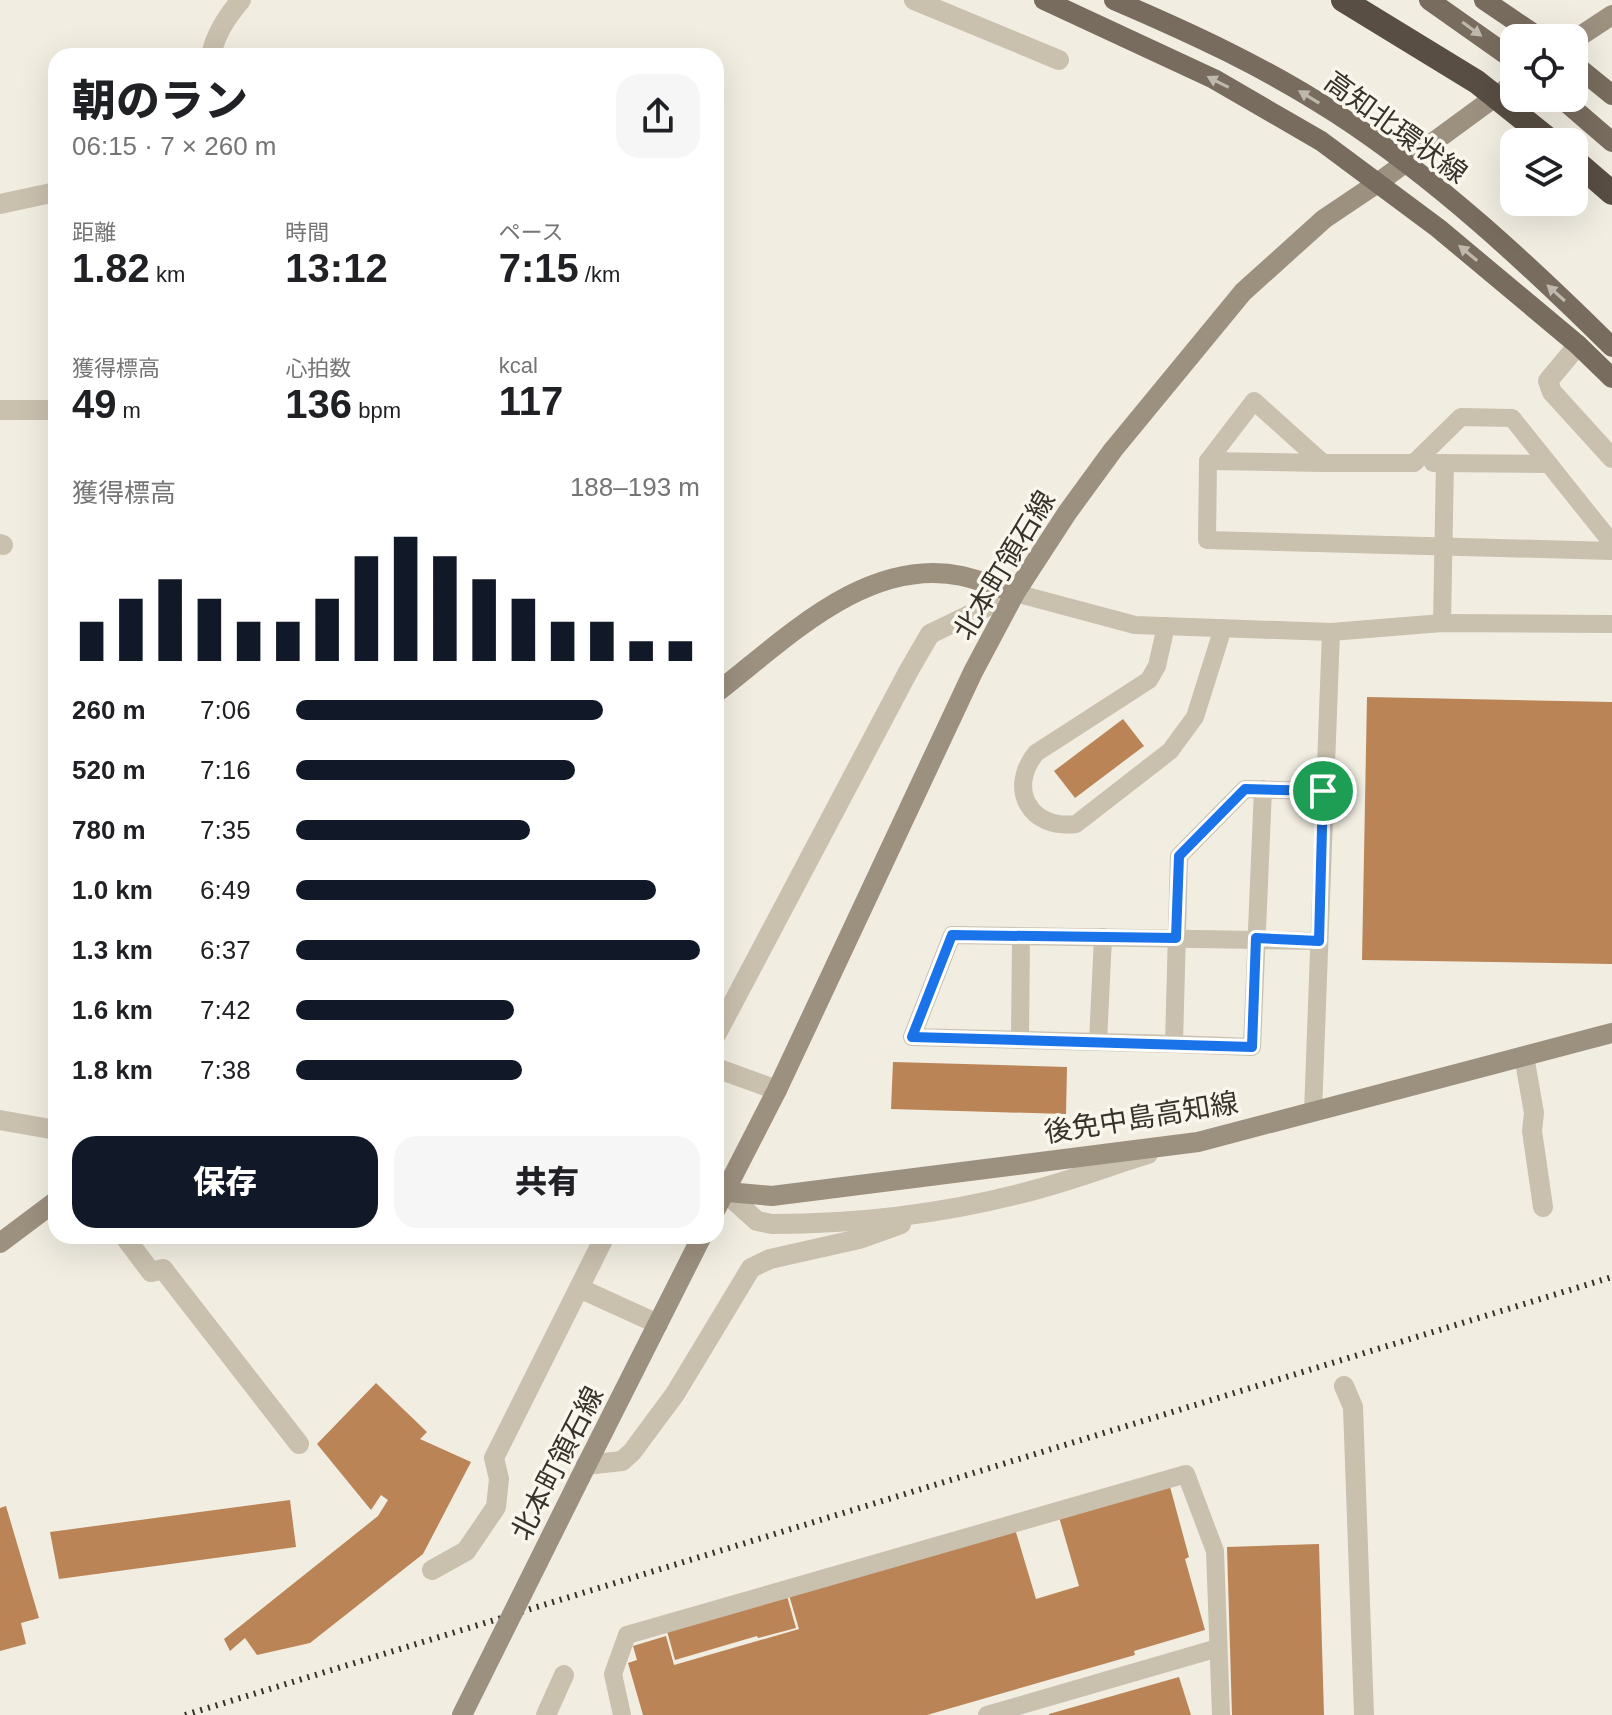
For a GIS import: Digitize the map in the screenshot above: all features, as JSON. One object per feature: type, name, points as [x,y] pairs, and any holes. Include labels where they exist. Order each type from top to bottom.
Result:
[{"type":"highway","points":[[1343,0],[1477,82],[1534,128]]},
{"type":"highway","points":[[1588,172],[1612,193]]},
{"type":"main road","points":[[1044,0],[1260,103],[1321,141],[1379,182],[1578,345],[1612,378]]},
{"type":"main road","name":"高知北環状線","points":[[1114,0],[1261,68],[1338,115],[1471,217],[1565,300],[1612,347]]},
{"type":"main road","points":[[1429,0],[1500,50]]},
{"type":"main road","points":[[1484,0],[1519,24]]},
{"type":"main road","points":[[1588,31],[1612,15]]},
{"type":"main road","points":[[1588,75],[1612,95]]},
{"type":"main road","name":"北本町領石線","points":[[724,1188],[777,1090],[973,672],[1015,593],[1067,513],[1113,450],[1243,292],[1324,219],[1500,93]]},
{"type":"main road","points":[[1577,112],[1612,142]]},
{"type":"main road","points":[[724,687],[829,606],[876,584],[916,574],[961,576],[1015,593]]},
{"type":"main road","name":"後免中島高知線","points":[[724,1197],[772,1196],[1198,1142],[1612,1033]]},
{"type":"main road","points":[[0,1243],[48,1207]]},
{"type":"main road","name":"北本町領石線","points":[[462,1715],[698,1244]]},
{"type":"street","points":[[212,48],[222,25],[241,0]]},
{"type":"street","points":[[914,0],[1059,60]]},
{"type":"street","points":[[0,204],[48,194]]},
{"type":"street","points":[[1578,345],[1548,381],[1552,392],[1612,458]]},
{"type":"street","points":[[0,410],[48,410]]},
{"type":"street","points":[[724,1020],[930,634],[1015,593]]},
{"type":"street","points":[[1524,1056],[1534,1113],[1532,1131],[1543,1207]]},
{"type":"street","points":[[724,1071],[777,1090]]},
{"type":"street","points":[[0,1120],[48,1129]]},
{"type":"street","points":[[724,1200],[757,1221],[772,1224],[832,1223],[935,1211],[1037,1189],[1175,1145]]},
{"type":"street","points":[[583,1472],[622,1461],[632,1452],[675,1394],[751,1268],[770,1259],[859,1239],[935,1211]]},
{"type":"street","points":[[130,1244],[151,1272],[163,1269],[299,1444]]},
{"type":"street","points":[[432,1570],[466,1551],[496,1507],[499,1479],[494,1458],[601,1244]]},
{"type":"street","points":[[579,1288],[658,1324]]},
{"type":"street","points":[[1344,1386],[1353,1407],[1364,1715]]},
{"type":"street","points":[[546,1715],[564,1675]]},
{"type":"lane","points":[[1323,463],[1254,401],[1208,461],[1207,540],[1612,551]]},
{"type":"lane","points":[[1414,463],[1461,417],[1512,418],[1612,543]]},
{"type":"lane","points":[[1208,461],[1549,464]]},
{"type":"lane","points":[[1442,623],[1445,463]]},
{"type":"lane","points":[[1015,593],[1135,625],[1331,632],[1442,623],[1612,624]]},
{"type":"lane","points":[[1166,626],[1157,666],[1149,680],[1036,753],[1025,766],[1025,801],[1038,818],[1059,826],[1076,824],[1170,751],[1195,717],[1223,628]]},
{"type":"lane","points":[[1313,1112],[1331,632]]},
{"type":"lane","points":[[1174,1044],[1179,856],[1245,789],[1323,791]]},
{"type":"lane","points":[[1263,789],[1256,938],[1252,1047],[912,1037],[952,935],[1256,938],[1319,941]]},
{"type":"lane","points":[[1020,1040],[1021,936]]},
{"type":"lane","points":[[1098,1042],[1103,937]]},
{"type":"lane","points":[[622,1715],[613,1674],[627,1635],[1186,1474],[1215,1551],[1221,1715]]},
{"type":"lane","points":[[987,1715],[1218,1648]]},
{"type":"building","points":[[1367,697],[1612,702],[1612,964],[1362,960]]},
{"type":"building","points":[[1123,719],[1144,746],[1075,798],[1054,771]]},
{"type":"building","points":[[893,1062],[1067,1067],[1066,1114],[891,1109]]},
{"type":"building","points":[[376,1383],[427,1432],[420,1439],[471,1462],[423,1554],[310,1643],[257,1655],[245,1638],[230,1651],[224,1639],[378,1516],[388,1500],[381,1495],[371,1510],[317,1444]]},
{"type":"building","points":[[1169,1483],[1189,1557],[1185,1559],[1205,1630],[1134,1651],[1135,1655],[927,1715],[643,1715],[628,1663],[637,1660],[633,1646],[666,1636],[674,1665],[799,1629],[789,1595],[1015,1529],[1036,1599],[1079,1586],[1059,1517]]},
{"type":"building","points":[[290,1500],[296,1547],[59,1579],[50,1532]]},
{"type":"building","points":[[6,1506],[39,1618],[21,1623],[26,1644],[0,1651],[0,1508]]},
{"type":"building","points":[[1319,1544],[1324,1715],[1232,1715],[1227,1547]]},
{"type":"building","points":[[787,1596],[796,1628],[675,1660],[667,1631]]},
{"type":"building","points":[[1179,1677],[1191,1715],[1049,1715],[1049,1714]]},
{"type":"railway","points":[[185,1715],[1612,1277]]},
{"type":"route","points":[[1245,789],[1323,791],[1319,941],[1256,938],[1252,1047],[912,1037],[952,935],[1176,938],[1179,856],[1245,789]]}]
